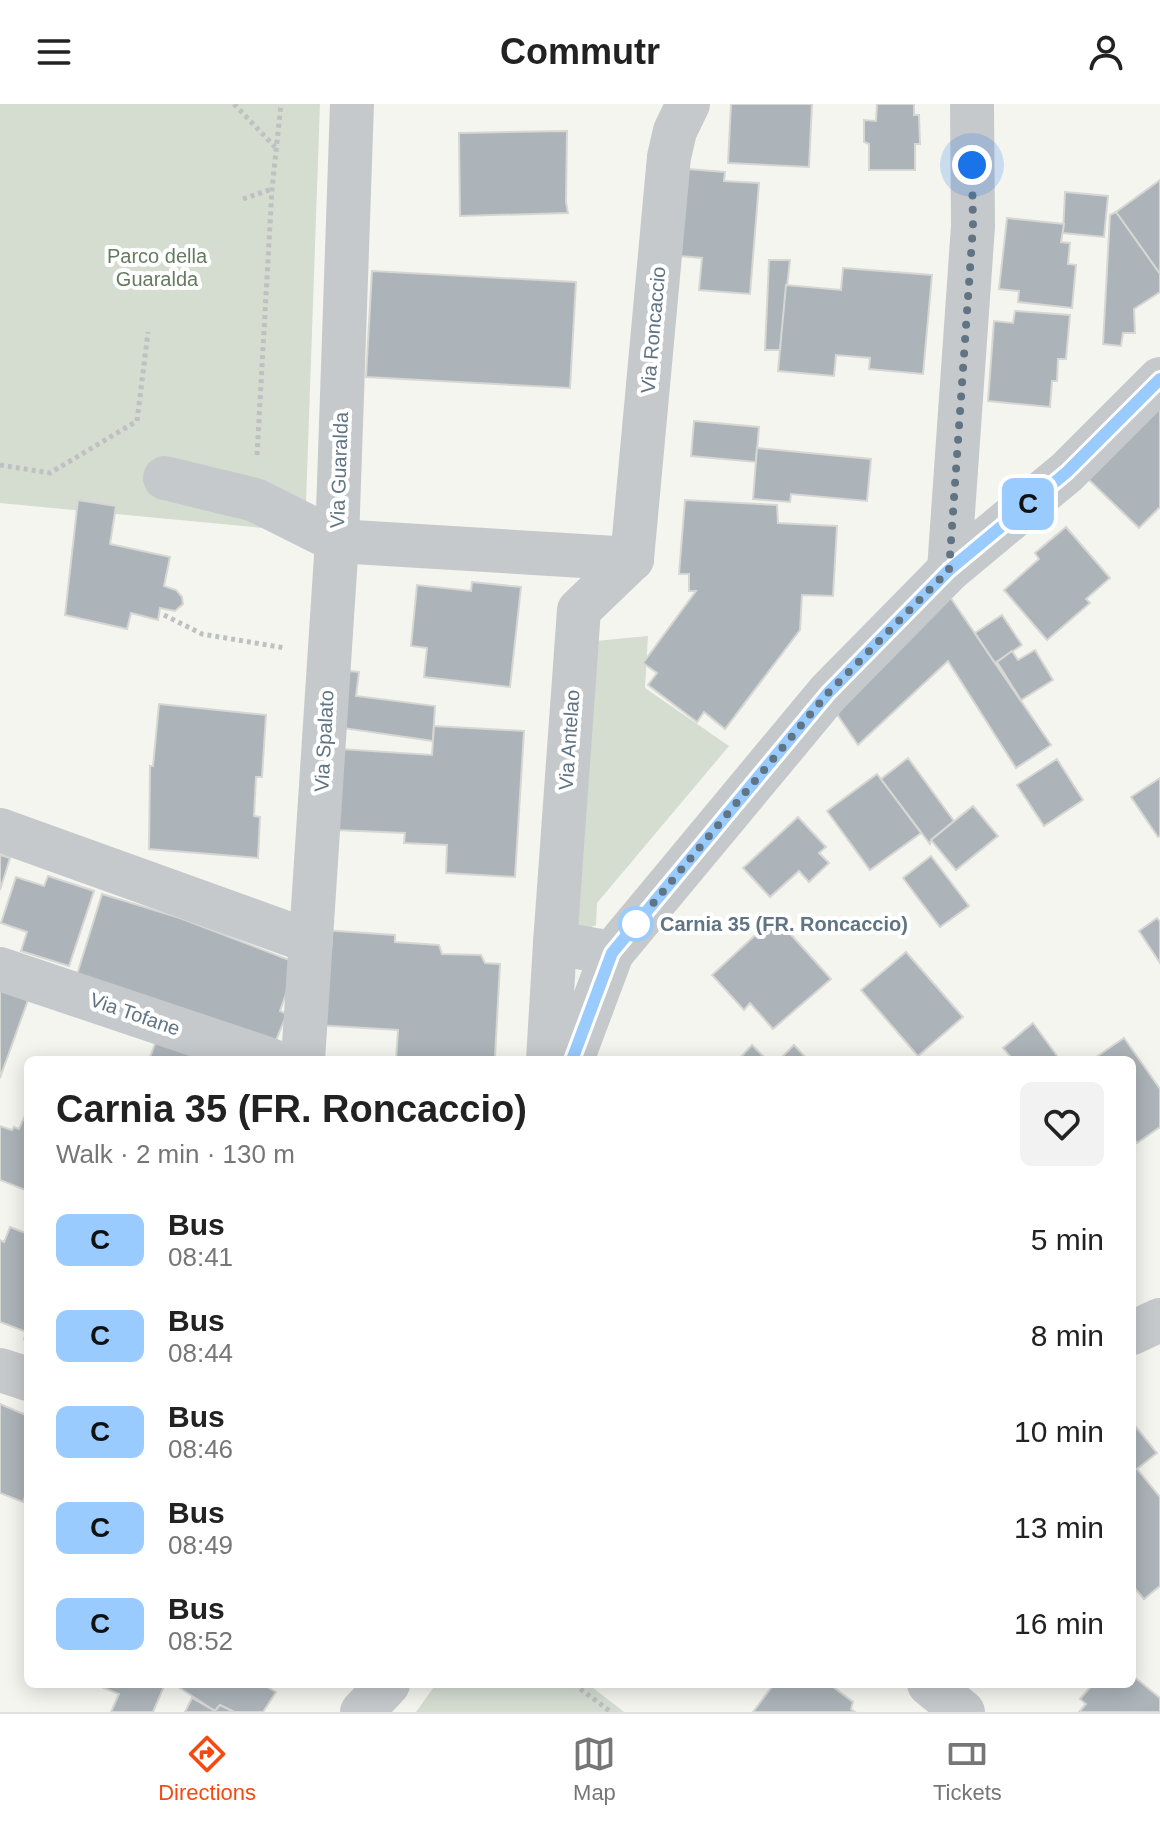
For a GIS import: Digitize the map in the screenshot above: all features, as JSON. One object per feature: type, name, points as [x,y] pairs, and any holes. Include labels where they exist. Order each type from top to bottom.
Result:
[{"type":"street","name":"Via Guaralda","points":[[352,104],[337,541],[632,559]]},
{"type":"street","name":"Via Roncaccio","points":[[632,559],[669,157],[675,131],[688,104]]},
{"type":"street","points":[[949,570],[973,226],[972,104]]},
{"type":"street","points":[[573,1056],[612,953],[828,693],[949,570],[1067,472],[1160,379]]},
{"type":"street","points":[[165,478],[255,500],[337,541]]},
{"type":"street","name":"Via Spalato","points":[[303,1056],[337,541]]},
{"type":"street","name":"Via Antelao","points":[[548,1056],[579,610],[632,559]]},
{"type":"street","points":[[0,830],[311,942]]},
{"type":"street","points":[[555,943],[612,953]]},
{"type":"street","name":"Via Tofane","points":[[0,969],[259,1056]]},
{"type":"street","points":[[1136,1331],[1160,1320]]},
{"type":"street","points":[[0,1370],[24,1378]]},
{"type":"street","points":[[362,1712],[384,1688]]},
{"type":"street","points":[[934,1688],[963,1712]]},
{"type":"path","points":[[234,104],[276,148]]},
{"type":"path","points":[[258,428],[272,189],[281,104]]},
{"type":"path","points":[[243,199],[272,189]]},
{"type":"path","points":[[0,465],[50,473],[137,421],[148,332]]},
{"type":"path","points":[[164,615],[202,634],[329,655]]},
{"type":"path","points":[[579,1688],[611,1712]]},
{"type":"green space","name":"Parco della Guaralda","points":[[0,104],[320,104],[305,532],[0,503]]},
{"type":"green space","points":[[648,636],[645,688],[729,746],[597,903],[596,925],[580,932],[570,925],[595,641]]},
{"type":"green space","points":[[433,1688],[593,1688],[624,1712],[416,1712]]},
{"type":"building","points":[[731,104],[812,104],[809,167],[728,163]]},
{"type":"building","points":[[877,104],[914,104],[914,115],[919,115],[920,144],[915,144],[915,170],[869,170],[869,144],[864,142],[864,120],[876,121]]},
{"type":"building","points":[[567,131],[568,213],[460,216],[459,133]]},
{"type":"building","points":[[675,168],[725,172],[724,181],[759,183],[750,294],[699,290],[702,258],[668,255]]},
{"type":"building","points":[[1160,180],[1160,274],[1116,212]]},
{"type":"building","points":[[1065,192],[1108,196],[1104,237],[1063,233]]},
{"type":"building","points":[[1116,212],[1160,274],[1160,292],[1134,309],[1135,333],[1123,333],[1121,346],[1103,344],[1110,215]]},
{"type":"building","points":[[1007,218],[1064,224],[1061,242],[1070,243],[1068,264],[1076,265],[1072,308],[1018,302],[1019,291],[999,289]]},
{"type":"building","points":[[769,260],[790,260],[780,350],[765,350]]},
{"type":"building","points":[[843,268],[932,275],[923,374],[869,369],[870,358],[836,355],[834,376],[778,371],[786,285],[841,290]]},
{"type":"building","points":[[372,271],[576,282],[570,388],[366,377]]},
{"type":"building","points":[[1015,311],[1070,315],[1066,359],[1058,359],[1057,381],[1052,381],[1050,407],[988,401],[994,321],[1013,323]]},
{"type":"building","points":[[1160,399],[1160,507],[1139,528],[1086,477]]},
{"type":"building","points":[[694,421],[759,427],[756,462],[691,456]]},
{"type":"building","points":[[757,448],[871,459],[867,501],[791,494],[790,502],[753,499]]},
{"type":"building","points":[[78,500],[116,506],[110,544],[170,557],[164,586],[176,590],[183,604],[175,611],[160,608],[158,620],[131,613],[127,629],[65,615]]},
{"type":"building","points":[[685,500],[777,505],[778,523],[837,526],[833,596],[802,595],[800,630],[725,729],[704,712],[697,722],[648,685],[657,673],[643,663],[696,591],[689,591],[689,574],[679,574]]},
{"type":"building","points":[[1066,527],[1110,578],[1086,599],[1090,603],[1047,640],[1004,590],[1039,559],[1035,553]]},
{"type":"building","points":[[472,582],[521,587],[510,687],[424,677],[427,648],[411,646],[417,585],[471,591]]},
{"type":"building","points":[[950,597],[1051,745],[1016,768],[948,661],[858,745],[832,707]]},
{"type":"building","points":[[1002,615],[1022,645],[995,663],[975,633]]},
{"type":"building","points":[[1035,650],[1053,680],[1021,700],[997,662],[1012,651],[1018,660]]},
{"type":"building","points":[[339,670],[359,672],[356,696],[435,706],[433,741],[343,728]]},
{"type":"building","points":[[159,704],[266,715],[262,777],[256,777],[254,816],[260,817],[258,858],[149,849],[150,766],[153,766]]},
{"type":"building","points":[[434,726],[524,731],[515,877],[446,873],[447,845],[404,843],[405,833],[336,830],[341,749],[432,755]]},
{"type":"building","points":[[908,758],[954,821],[930,844],[881,779]]},
{"type":"building","points":[[1057,759],[1083,800],[1044,826],[1017,785]]},
{"type":"building","points":[[877,774],[921,833],[870,870],[827,811]]},
{"type":"building","points":[[1160,778],[1160,836],[1158,837],[1131,797]]},
{"type":"building","points":[[973,806],[998,836],[956,870],[931,840]]},
{"type":"building","points":[[798,817],[826,847],[819,853],[829,863],[809,882],[799,871],[770,897],[743,868]]},
{"type":"building","points":[[0,855],[10,858],[0,890]]},
{"type":"building","points":[[931,856],[969,906],[940,927],[903,878]]},
{"type":"building","points":[[48,876],[94,891],[69,966],[21,951],[27,932],[1,923],[16,877],[44,886]]},
{"type":"building","points":[[102,894],[180,918],[297,963],[280,1011],[287,1014],[274,1045],[74,984]]},
{"type":"building","points":[[775,917],[831,979],[773,1029],[750,1003],[744,1010],[712,975]]},
{"type":"building","points":[[1157,918],[1160,922],[1160,963],[1139,931]]},
{"type":"building","points":[[322,930],[395,935],[395,942],[439,945],[442,954],[481,955],[485,963],[500,964],[495,1056],[396,1056],[398,1030],[316,1025]]},
{"type":"building","points":[[906,952],[963,1017],[918,1056],[861,990]]},
{"type":"building","points":[[0,978],[32,989],[0,1078]]},
{"type":"building","points":[[1033,1023],[1057,1056],[1010,1056],[1003,1048]]},
{"type":"building","points":[[158,1036],[215,1056],[150,1056]]},
{"type":"building","points":[[1124,1038],[1160,1089],[1160,1127],[1137,1143],[1136,1056],[1098,1056]]},
{"type":"building","points":[[752,1045],[763,1056],[742,1056]]},
{"type":"building","points":[[794,1045],[804,1056],[783,1056]]},
{"type":"building","points":[[24,1118],[24,1189],[0,1180],[0,1126],[19,1129]]},
{"type":"building","points":[[10,1227],[24,1232],[24,1331],[0,1322],[0,1240],[4,1242]]},
{"type":"building","points":[[0,1404],[24,1414],[24,1499],[23,1502],[0,1493]]},
{"type":"building","points":[[1136,1427],[1157,1453],[1137,1469],[1160,1497],[1160,1586],[1144,1599],[1136,1590]]},
{"type":"building","points":[[1136,1678],[1160,1698],[1160,1712],[1079,1712],[1086,1704],[1080,1699],[1090,1688],[1136,1688]]},
{"type":"building","points":[[104,1688],[163,1688],[153,1712],[111,1712],[119,1694]]},
{"type":"building","points":[[180,1688],[269,1688],[276,1692],[263,1712],[234,1712],[220,1705],[215,1711]]},
{"type":"building","points":[[771,1688],[834,1688],[853,1702],[851,1709],[855,1712],[753,1712]]},
{"type":"building","points":[[192,1698],[215,1711],[220,1705],[234,1712],[185,1712]]},
{"type":"bus line","name":"C","points":[[573,1056],[612,953],[828,693],[949,570],[1067,472],[1160,379]]},
{"type":"place","name":"Carnia 35 (FR. Roncaccio)","points":[[636,924]]},
{"type":"route","points":[[636,924],[631,930],[828,693],[949,570],[973,226],[972,165]]}]
